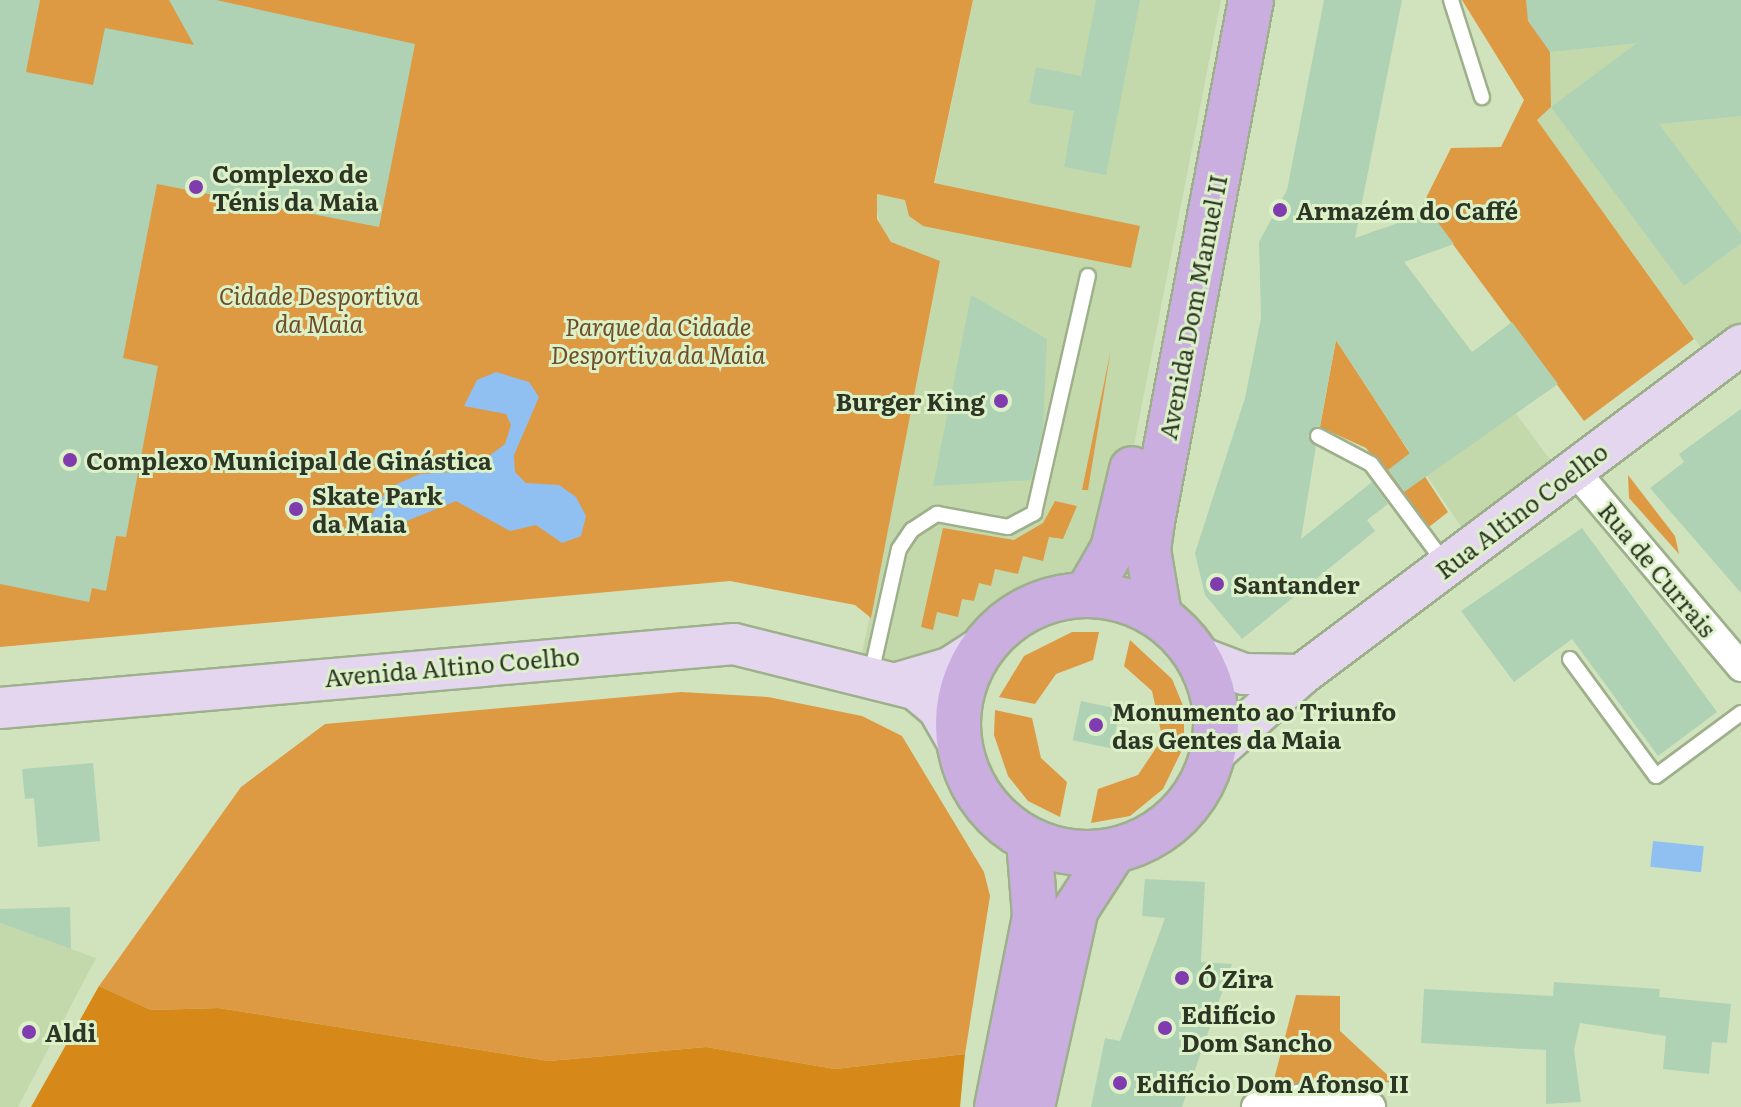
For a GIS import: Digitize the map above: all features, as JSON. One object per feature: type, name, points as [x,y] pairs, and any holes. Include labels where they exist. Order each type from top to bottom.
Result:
[{"type":"main road","name":"Avenida Dom Manuel II","points":[[1087,594],[1123,516],[1224,0]]},
{"type":"main road","name":"Avenida Dom Manuel II","points":[[1159,615],[1148,550],[1152,522],[1251,0]]},
{"type":"main road","name":"Rua Altino Coelho","points":[[1215,752],[1301,675],[1741,345]]},
{"type":"main road","points":[[1199,657],[1217,714],[1215,752],[1202,787],[1179,817],[1113,852],[1070,853],[1029,840],[979,796],[962,750],[960,698],[985,645],[1030,607],[1087,594],[1124,599],[1159,615],[1199,657],[1244,674],[1301,675]]},
{"type":"main road","name":"Avenida Altino Coelho","points":[[0,708],[678,645],[756,647],[886,678],[938,708],[962,750]]},
{"type":"main road","name":"Avenida Altino Coelho","points":[[886,678],[949,668],[985,645]]},
{"type":"main road","points":[[997,1107],[1035,916],[1029,840]]},
{"type":"main road","points":[[1032,1107],[1076,909],[1113,852]]},
{"type":"street","name":"Rua de Currais","points":[[1575,471],[1741,667]]},
{"type":"street","points":[[1256,1107],[1307,1094],[1353,1097],[1371,1107]]},
{"type":"lane","points":[[1451,0],[1482,97]]},
{"type":"lane","points":[[886,678],[899,549],[912,530],[937,514],[1008,527],[1034,513],[1088,276]]},
{"type":"lane","points":[[1318,436],[1371,464],[1447,566]]},
{"type":"lane","points":[[1570,659],[1656,776],[1741,713]]},
{"type":"shaded area","points":[[973,0],[1221,0],[1128,476],[1085,588],[1034,599],[934,670],[859,669],[940,262],[895,246],[881,229],[875,202],[877,194],[930,205]]},
{"type":"shaded area","points":[[1741,0],[1741,341],[1712,363],[1537,120],[1551,107],[1550,52]]},
{"type":"shaded area","points":[[1380,229],[1562,476],[1472,543],[1336,340],[1356,238]]},
{"type":"shaded area","name":"Aldi","points":[[0,923],[96,958],[18,1107],[0,1107]]},
{"type":"shaded area","points":[[99,986],[151,1010],[219,1008],[549,1061],[706,1047],[835,1069],[965,1054],[960,1107],[31,1107]]},
{"type":"green space","name":"Cidade Desportiva da Maia","points":[[0,0],[973,0],[934,183],[1140,226],[1131,268],[923,226],[909,216],[905,200],[877,194],[877,219],[891,242],[940,261],[871,618],[855,605],[730,581],[0,647]]},
{"type":"green space","points":[[1462,0],[1526,0],[1550,52],[1551,107],[1537,120],[1694,339],[1584,421],[1423,204],[1451,148],[1501,147],[1524,100]]},
{"type":"green space","points":[[1336,340],[1448,512],[1429,527],[1366,448],[1320,427]]},
{"type":"green space","points":[[1111,349],[1088,490],[1082,490]]},
{"type":"green space","points":[[1628,475],[1675,536],[1679,554],[1629,498]]},
{"type":"green space","points":[[1055,501],[1077,506],[1063,539],[1049,537],[1043,561],[1023,556],[1018,574],[995,569],[991,586],[979,583],[974,601],[962,599],[958,617],[937,612],[933,630],[921,627],[943,528],[1014,540],[1043,523]]},
{"type":"green space","points":[[1072,632],[1099,632],[1093,660],[1056,674],[1035,704],[999,697],[1024,656]]},
{"type":"green space","points":[[1130,640],[1172,679],[1184,708],[1184,737],[1161,732],[1152,691],[1124,666]]},
{"type":"green space","points":[[681,692],[768,697],[862,716],[902,736],[984,872],[990,896],[965,1054],[835,1069],[706,1047],[549,1061],[219,1008],[151,1010],[99,986],[241,787],[325,724]]},
{"type":"green space","points":[[995,710],[1032,718],[1041,758],[1067,782],[1060,817],[1028,801],[1008,776],[994,735]]},
{"type":"green space","points":[[1158,745],[1182,750],[1163,789],[1130,816],[1091,823],[1098,789],[1138,775]]},
{"type":"green space","points":[[1296,995],[1340,996],[1340,1031],[1395,1082],[1272,1087]]},
{"type":"water","points":[[496,372],[529,382],[539,397],[514,455],[515,472],[526,483],[559,485],[576,497],[586,516],[581,536],[562,543],[536,525],[510,531],[456,501],[382,531],[371,516],[388,488],[420,474],[469,471],[505,444],[511,425],[506,414],[464,406],[477,380]]},
{"type":"water","points":[[1653,841],[1704,846],[1701,872],[1650,867]]},
{"type":"building","name":"Complexo de Ténis da Maia","points":[[0,0],[40,0],[26,72],[93,85],[105,28],[194,45],[169,0],[216,0],[415,44],[379,227],[157,184],[123,358],[158,366],[126,537],[116,536],[106,591],[92,588],[89,602],[0,584]]},
{"type":"building","points":[[1096,0],[1140,0],[1106,175],[1064,167],[1074,111],[1029,103],[1036,67],[1081,76]]},
{"type":"building","points":[[1324,0],[1402,0],[1355,238],[1430,212],[1454,244],[1404,262],[1472,352],[1512,322],[1558,384],[1404,492],[1388,470],[1410,453],[1336,340],[1320,426],[1308,436],[1316,446],[1301,539],[1372,482],[1388,504],[1367,520],[1375,531],[1242,639],[1205,595],[1195,553],[1245,398],[1261,318],[1259,242],[1287,190]]},
{"type":"building","points":[[1526,0],[1741,0],[1741,116],[1659,124],[1741,234],[1741,243],[1684,286],[1551,107],[1637,43],[1550,52],[1528,21]]},
{"type":"building","points":[[971,295],[1047,339],[1043,428],[1031,480],[933,486]]},
{"type":"building","points":[[1741,409],[1741,593],[1650,488],[1684,462],[1679,454]]},
{"type":"building","points":[[1582,528],[1717,712],[1658,756],[1572,639],[1514,682],[1461,611]]},
{"type":"building","name":"Monumento ao Triunfo das Gentes da Maia","points":[[1081,701],[1120,709],[1112,748],[1073,740]]},
{"type":"building","points":[[93,763],[100,841],[38,847],[34,798],[25,799],[22,769]]},
{"type":"building","name":"Edifício Dom Sancho","points":[[1145,879],[1205,882],[1201,962],[1232,964],[1182,1107],[1091,1107],[1105,1038],[1120,1041],[1165,918],[1142,916]]},
{"type":"building","points":[[70,907],[71,949],[0,923],[0,909]]},
{"type":"building","points":[[1554,982],[1660,989],[1659,997],[1731,1004],[1727,1043],[1712,1042],[1709,1074],[1663,1069],[1666,1036],[1580,1023],[1574,1050],[1581,1102],[1546,1104],[1546,1050],[1421,1043],[1424,989],[1553,996]]},
{"type":"place","name":"Complexo de Ténis da Maia","points":[[196,187]]},
{"type":"place","name":"Armazém do Caffé","points":[[1280,210]]},
{"type":"place","name":"Burger King","points":[[1001,401]]},
{"type":"place","name":"Complexo Municipal de Ginástica","points":[[70,460]]},
{"type":"place","name":"Skate Park da Maia","points":[[296,509]]},
{"type":"place","name":"Santander","points":[[1217,584]]},
{"type":"place","name":"Monumento ao Triunfo das Gentes da Maia","points":[[1096,725]]},
{"type":"place","name":"Ó Zira","points":[[1182,978]]},
{"type":"place","name":"Edifício Dom Sancho","points":[[1165,1028]]},
{"type":"place","name":"Aldi","points":[[29,1032]]},
{"type":"place","name":"Edifício Dom Afonso II","points":[[1120,1083]]},
{"type":"park label","name":"Parque da Cidade Desportiva da Maia","points":[[658,340]]}]
